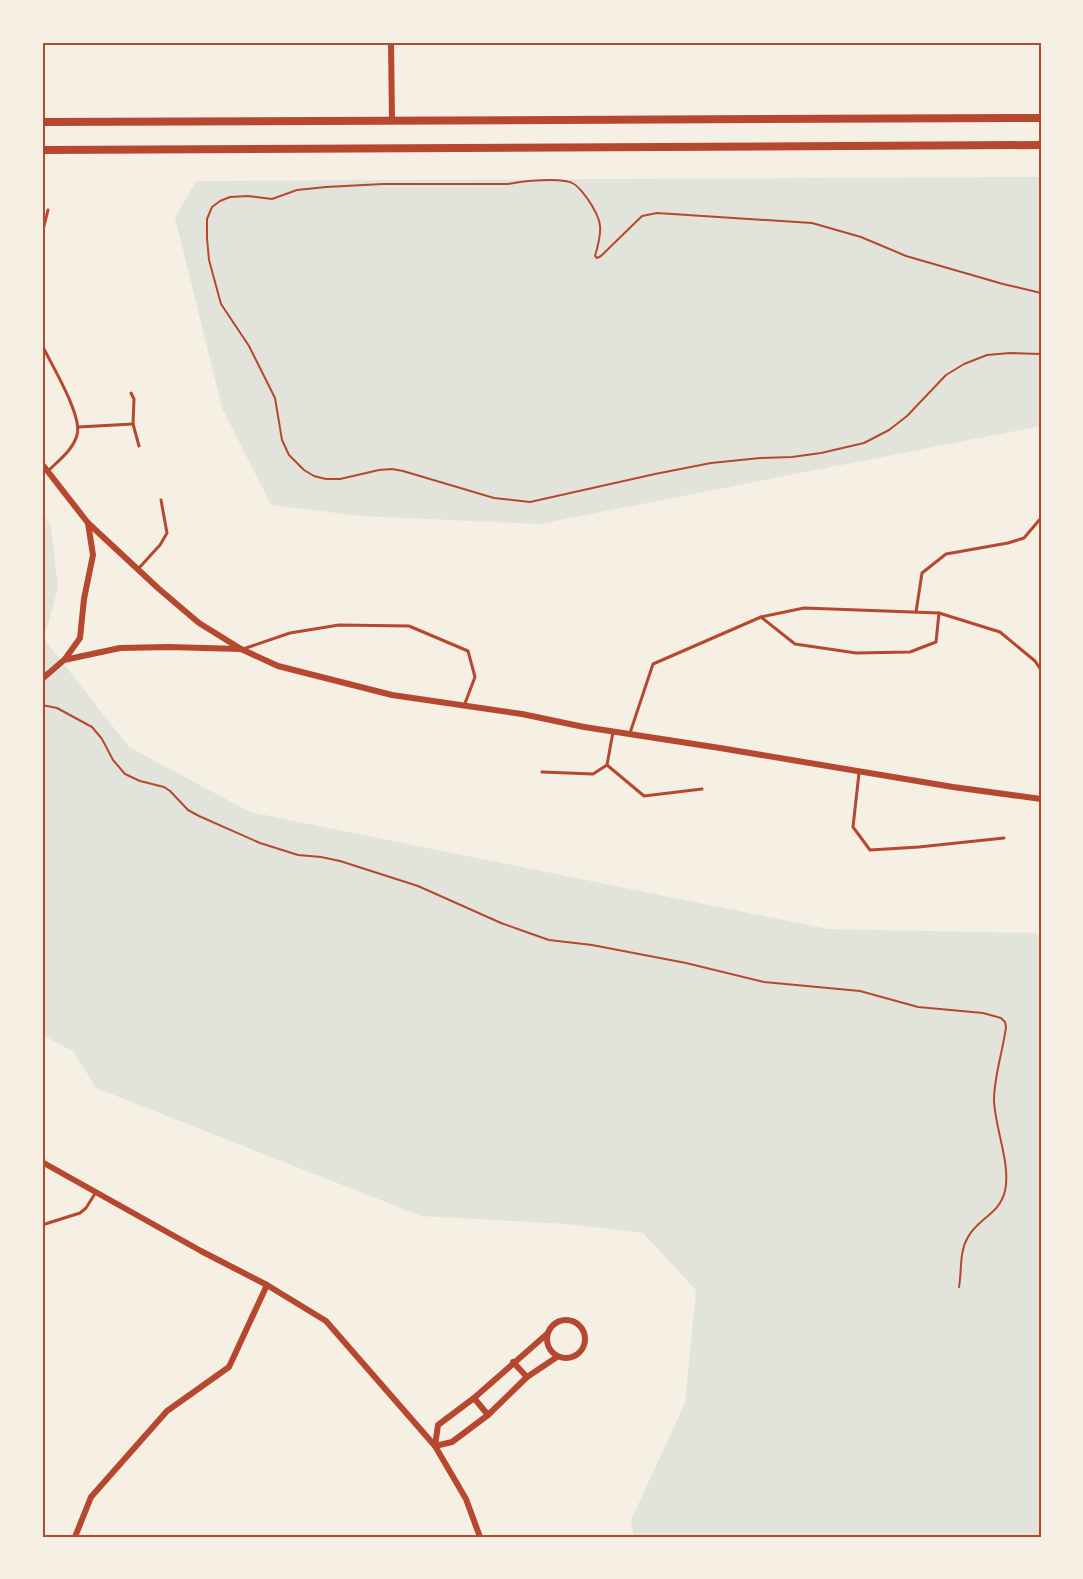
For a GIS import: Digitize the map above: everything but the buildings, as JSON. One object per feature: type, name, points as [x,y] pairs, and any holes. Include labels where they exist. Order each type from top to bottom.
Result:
[{"type":"main road","points":[[42,122],[1041,118]]},
{"type":"main road","points":[[42,150],[1041,145]]},
{"type":"street","points":[[391,42],[392,121]]},
{"type":"street","points":[[42,464],[88,523],[200,623],[242,649],[278,666],[392,695],[522,714],[613,732],[1041,800]]},
{"type":"street","points":[[42,679],[64,660],[80,638],[84,599],[93,555],[88,523]]},
{"type":"street","points":[[64,660],[120,648],[242,649]]},
{"type":"street","points":[[42,1162],[201,1251],[267,1285],[326,1321],[435,1446],[466,1499],[480,1537]]},
{"type":"street","points":[[75,1537],[92,1497],[167,1411],[229,1367],[267,1285]]},
{"type":"street","points":[[558,1321],[575,1322],[585,1336],[581,1352],[566,1359],[557,1357],[546,1343],[551,1326],[558,1321]]},
{"type":"street","points":[[435,1446],[438,1425],[474,1398],[547,1334]]},
{"type":"street","points":[[435,1446],[452,1442],[488,1415],[527,1377],[557,1357]]},
{"type":"street","points":[[513,1362],[527,1377]]},
{"type":"street","points":[[474,1398],[488,1415]]},
{"type":"lane","points":[[42,234],[48,210]]},
{"type":"lane","points":[[42,345],[72,405],[78,427],[78,435],[72,447],[48,471]]},
{"type":"lane","points":[[131,393],[134,399],[133,424],[139,446]]},
{"type":"lane","points":[[78,427],[133,424]]},
{"type":"lane","points":[[138,569],[160,545],[166,533],[161,500]]},
{"type":"lane","points":[[916,612],[922,573],[946,554],[1024,538],[1041,518]]},
{"type":"lane","points":[[629,734],[653,664],[761,617],[804,608],[939,613],[1000,632],[1035,661],[1041,670]]},
{"type":"lane","points":[[761,617],[795,644],[855,653],[910,652],[936,642],[939,613]]},
{"type":"lane","points":[[242,649],[290,633],[339,625],[408,626],[468,651],[475,677],[463,706]]},
{"type":"lane","points":[[542,772],[592,774],[607,765],[613,732]]},
{"type":"lane","points":[[607,765],[644,796],[702,789]]},
{"type":"lane","points":[[859,771],[853,827],[870,850],[1004,838]]},
{"type":"lane","points":[[42,1225],[80,1213],[96,1192]]},
{"type":"path","points":[[1041,292],[1003,284],[906,256],[861,237],[812,223],[657,213],[642,216],[597,258],[595,256],[600,240],[599,218],[584,193],[574,184],[563,181],[523,181],[508,184],[382,184],[297,190],[272,199],[248,196],[230,197],[212,207],[207,219],[209,260],[221,303],[249,346],[275,398],[282,440],[289,455],[304,470],[326,479],[350,478],[392,469],[420,475],[494,498],[530,502],[711,463],[821,453],[864,443],[889,430],[907,417],[946,375],[964,364],[987,355],[1041,354]]},
{"type":"path","points":[[42,705],[57,708],[92,727],[102,738],[113,760],[125,774],[140,781],[164,787],[188,810],[200,816],[260,843],[298,855],[340,861],[418,886],[501,923],[541,937],[686,963],[756,980],[860,992],[918,1007],[966,1010],[1001,1018],[1006,1027],[994,1099],[1006,1168],[1006,1182],[1004,1194],[996,1210],[971,1231],[964,1244],[959,1287]]},
{"type":"shaded area","points":[[1041,177],[1041,426],[540,524],[361,516],[271,505],[222,408],[175,218],[196,181]]},
{"type":"shaded area","points":[[42,511],[51,527],[58,587],[44,639],[129,747],[250,812],[828,929],[1036,933],[1041,939],[1041,1537],[634,1537],[631,1520],[685,1403],[696,1290],[643,1233],[567,1224],[421,1216],[96,1088],[74,1052],[42,1035]]}]
